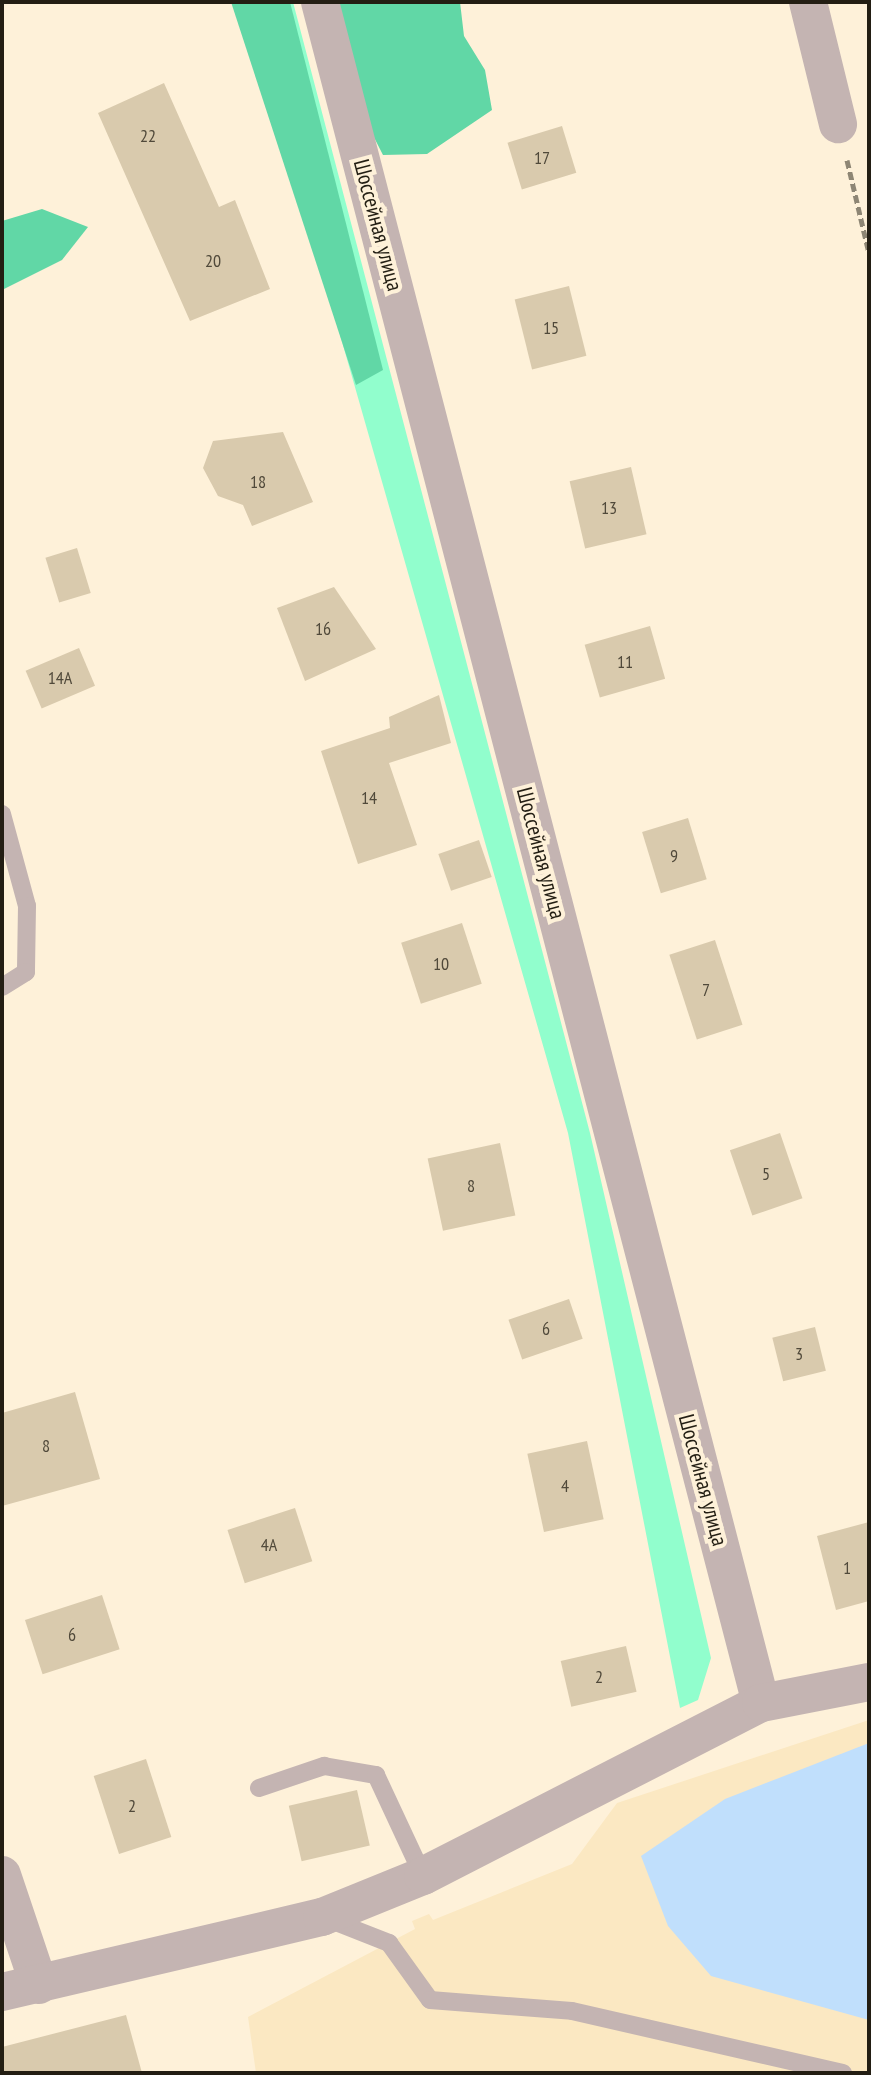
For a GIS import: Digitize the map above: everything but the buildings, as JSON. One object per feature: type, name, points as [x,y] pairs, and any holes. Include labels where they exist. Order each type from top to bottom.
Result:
[{"type":"street","name":"Шоссейная улица","points":[[320,2],[761,1703]]},
{"type":"street","points":[[808,2],[838,124]]},
{"type":"street","points":[[2,1992],[322,1917],[423,1876],[761,1703],[869,1682]]},
{"type":"street","points":[[2,1875],[39,1985]]},
{"type":"lane","points":[[2,814],[27,906],[26,972],[2,987]]},
{"type":"lane","points":[[259,1788],[324,1766],[376,1775],[423,1876]]},
{"type":"lane","points":[[322,1917],[389,1943],[430,2000],[572,2011],[843,2073]]},
{"type":"path","points":[[838,124],[869,253]]},
{"type":"shaded area","points":[[869,1720],[869,2073],[256,2073],[248,2017],[415,1929],[412,1921],[429,1914],[433,1920],[572,1864],[617,1803]]},
{"type":"green space","points":[[231,2],[290,2],[383,370],[356,385]]},
{"type":"green space","points":[[245,2],[293,2],[590,1133],[711,1658],[698,1700],[680,1708],[568,1133]]},
{"type":"green space","points":[[332,2],[460,2],[464,36],[485,70],[492,110],[427,154],[383,155],[336,63]]},
{"type":"green space","points":[[42,209],[88,227],[62,260],[2,290],[2,221]]},
{"type":"water","points":[[869,1743],[869,2020],[711,1976],[668,1926],[641,1856],[725,1799]]}]
